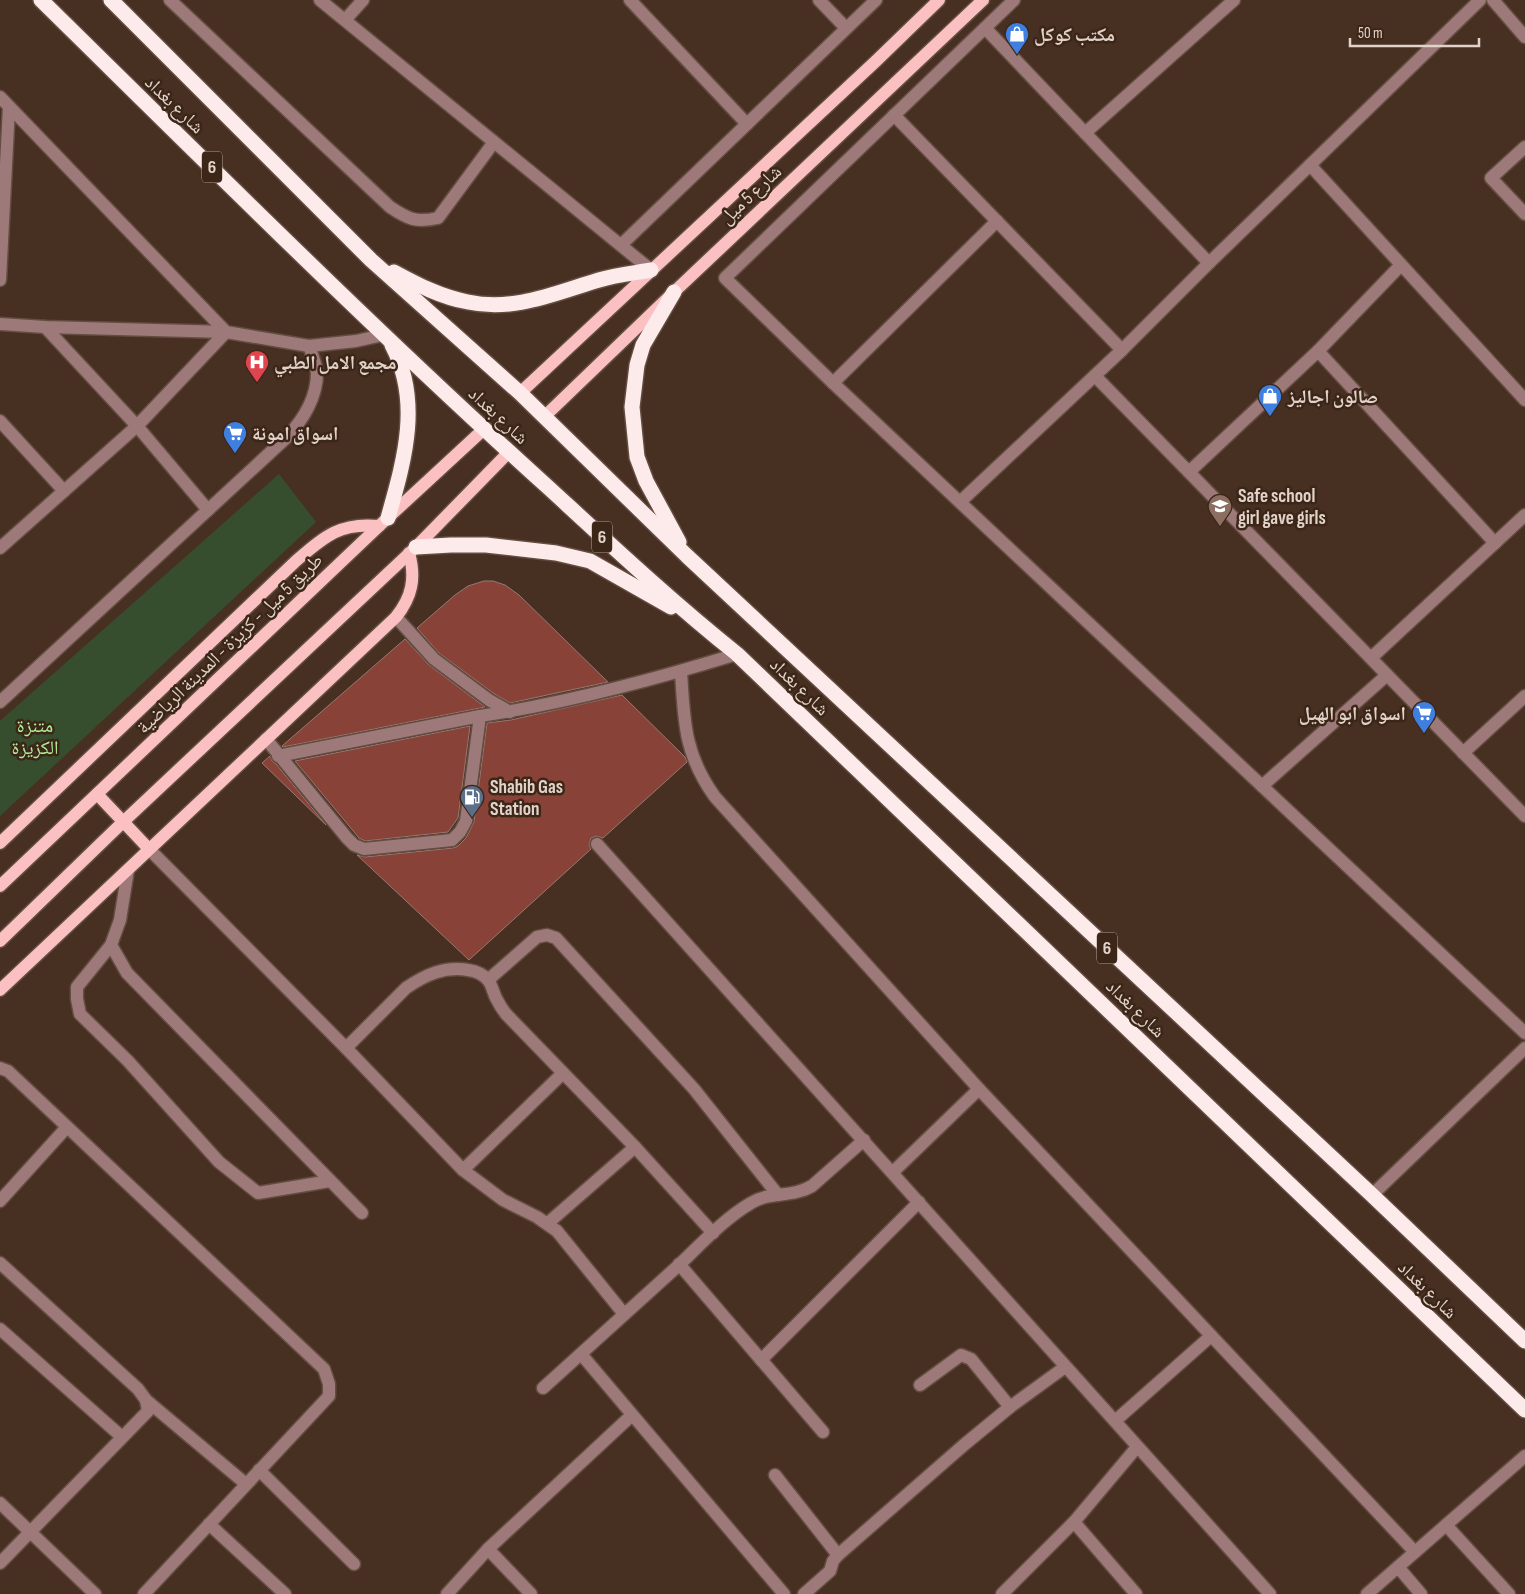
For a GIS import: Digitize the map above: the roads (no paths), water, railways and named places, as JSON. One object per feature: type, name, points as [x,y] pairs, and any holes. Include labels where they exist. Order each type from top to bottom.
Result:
[{"type":"highway","name":"شارع بغداد","points":[[40,0],[386,337],[509,452],[696,621],[737,654],[1525,1410]]},
{"type":"highway","name":"شارع بغداد","points":[[111,0],[371,260],[520,393],[687,556],[1372,1195],[1525,1341]]},
{"type":"highway","points":[[371,260],[446,297],[469,303],[493,305],[529,302],[599,280],[651,270]]},
{"type":"highway","points":[[674,292],[643,345],[637,365],[632,407],[634,433],[640,465],[646,481],[687,556]]},
{"type":"highway","points":[[384,522],[403,466],[408,432],[405,384],[401,367],[386,337]]},
{"type":"highway","points":[[413,550],[451,545],[486,545],[556,553],[590,561],[696,621]]},
{"type":"main road","name":"شارع 5 ميل","points":[[520,393],[939,0]]},
{"type":"main road","name":"شارع 5 ميل","points":[[544,417],[983,0]]},
{"type":"main road","name":"طريق 5 ميل - كزيزة - المدينة الرياضية","points":[[0,886],[484,429]]},
{"type":"main road","points":[[0,941],[413,550],[509,452]]},
{"type":"main road","points":[[0,842],[297,560],[324,537],[345,527],[384,522]]},
{"type":"main road","points":[[0,990],[396,617],[405,606],[411,594],[413,550]]},
{"type":"main road","points":[[97,794],[149,849]]},
{"type":"street","points":[[170,0],[390,207],[407,218],[423,222],[438,218],[494,142]]},
{"type":"street","points":[[320,0],[651,270]]},
{"type":"street","points":[[345,20],[363,0]]},
{"type":"street","points":[[630,0],[747,124]]},
{"type":"street","points":[[818,0],[846,28]]},
{"type":"street","points":[[621,245],[876,0]]},
{"type":"street","points":[[1014,0],[725,278],[960,502],[1525,1033]]},
{"type":"street","points":[[1085,133],[1234,0]]},
{"type":"street","points":[[960,502],[1122,350],[1480,0]]},
{"type":"street","points":[[1493,0],[1525,37]]},
{"type":"street","points":[[985,28],[1209,263]]},
{"type":"street","points":[[0,97],[226,332]]},
{"type":"street","points":[[0,280],[9,107]]},
{"type":"street","points":[[894,115],[1122,350]]},
{"type":"street","points":[[1525,147],[1491,178],[1525,214]]},
{"type":"street","points":[[1310,165],[1525,400]]},
{"type":"street","points":[[833,382],[997,221]]},
{"type":"street","points":[[1189,472],[1318,351],[1401,265]]},
{"type":"street","points":[[0,324],[226,332],[309,346],[386,337]]},
{"type":"street","points":[[45,327],[137,426],[208,510]]},
{"type":"street","points":[[0,548],[137,426],[226,332]]},
{"type":"street","points":[[0,702],[297,427],[306,412],[314,392],[317,371],[309,346]]},
{"type":"street","points":[[1318,351],[1495,543]]},
{"type":"street","points":[[1095,376],[1525,816]]},
{"type":"street","points":[[0,421],[64,491]]},
{"type":"street","points":[[1371,658],[1525,515]]},
{"type":"street","points":[[396,617],[434,659],[490,700],[510,712]]},
{"type":"street","points":[[278,756],[480,716],[510,712],[636,685],[737,654]]},
{"type":"street","points":[[681,671],[683,715],[687,737],[693,758],[706,785],[715,797],[979,1089],[1415,1552]]},
{"type":"street","points":[[1262,786],[1387,675]]},
{"type":"street","points":[[1464,753],[1525,696]]},
{"type":"street","points":[[266,739],[278,756],[354,845],[364,849],[452,840],[460,832],[466,821],[480,716]]},
{"type":"street","points":[[597,844],[1270,1594]]},
{"type":"street","points":[[149,849],[346,1048],[462,1170],[503,1200],[548,1223],[557,1231],[624,1314]]},
{"type":"street","points":[[128,870],[120,920],[111,945],[77,987],[76,999],[80,1014],[128,1061],[219,1162],[258,1193],[330,1181]]},
{"type":"street","points":[[488,980],[537,937],[546,935],[556,938],[688,1082],[778,1195]]},
{"type":"street","points":[[111,945],[127,973],[362,1213]]},
{"type":"street","points":[[346,1048],[406,988],[429,974],[441,970],[462,969],[481,974],[488,980],[500,1006],[506,1014],[635,1147],[713,1233]]},
{"type":"street","points":[[1372,1195],[1525,1048]]},
{"type":"street","points":[[0,1068],[8,1071],[324,1369],[329,1384],[329,1396],[144,1594]]},
{"type":"street","points":[[462,1170],[563,1073]]},
{"type":"street","points":[[893,1172],[979,1089]]},
{"type":"street","points":[[0,1201],[67,1127]]},
{"type":"street","points":[[543,1388],[713,1233],[751,1202],[769,1196],[796,1193],[812,1186],[864,1140]]},
{"type":"street","points":[[548,1223],[635,1147]]},
{"type":"street","points":[[761,1360],[919,1202]]},
{"type":"street","points":[[0,1263],[138,1388],[146,1400],[246,1484]]},
{"type":"street","points":[[679,1264],[823,1432]]},
{"type":"street","points":[[0,1329],[122,1437]]},
{"type":"street","points":[[1115,1421],[1211,1336]]},
{"type":"street","points":[[581,1354],[771,1589],[784,1594]]},
{"type":"street","points":[[920,1384],[961,1355],[971,1359],[1010,1407]]},
{"type":"street","points":[[804,1594],[830,1571],[833,1561],[838,1555],[965,1444],[1010,1407],[1065,1367]]},
{"type":"street","points":[[0,1563],[148,1410],[146,1400]]},
{"type":"street","points":[[447,1594],[488,1549],[632,1415]]},
{"type":"street","points":[[1002,1594],[1074,1522],[1137,1447]]},
{"type":"street","points":[[1367,1594],[1525,1456]]},
{"type":"street","points":[[259,1470],[354,1564]]},
{"type":"street","points":[[775,1475],[838,1555]]},
{"type":"street","points":[[0,1503],[95,1594]]},
{"type":"street","points":[[1074,1522],[1136,1594]]},
{"type":"street","points":[[209,1524],[284,1594]]},
{"type":"street","points":[[1446,1525],[1509,1594]]},
{"type":"street","points":[[488,1549],[530,1594]]},
{"type":"street","points":[[1398,1567],[1421,1594]]},
{"type":"place","name":"مكتب كوكل","points":[[1017,55]]},
{"type":"place","name":"مجمع الامل الطبي","points":[[257,383]]},
{"type":"place","name":"صالون اجاليز","points":[[1270,417]]},
{"type":"place","name":"اسواق امونة","points":[[235,454]]},
{"type":"place","name":"Safe school girl gave girls","points":[[1220,527]]},
{"type":"place","name":"اسواق ابو الهيل","points":[[1424,734]]},
{"type":"place","name":"Shabib Gas Station","points":[[472,818]]},
{"type":"park label","name":"متنزة الكزيزة","points":[[35,736]]}]
